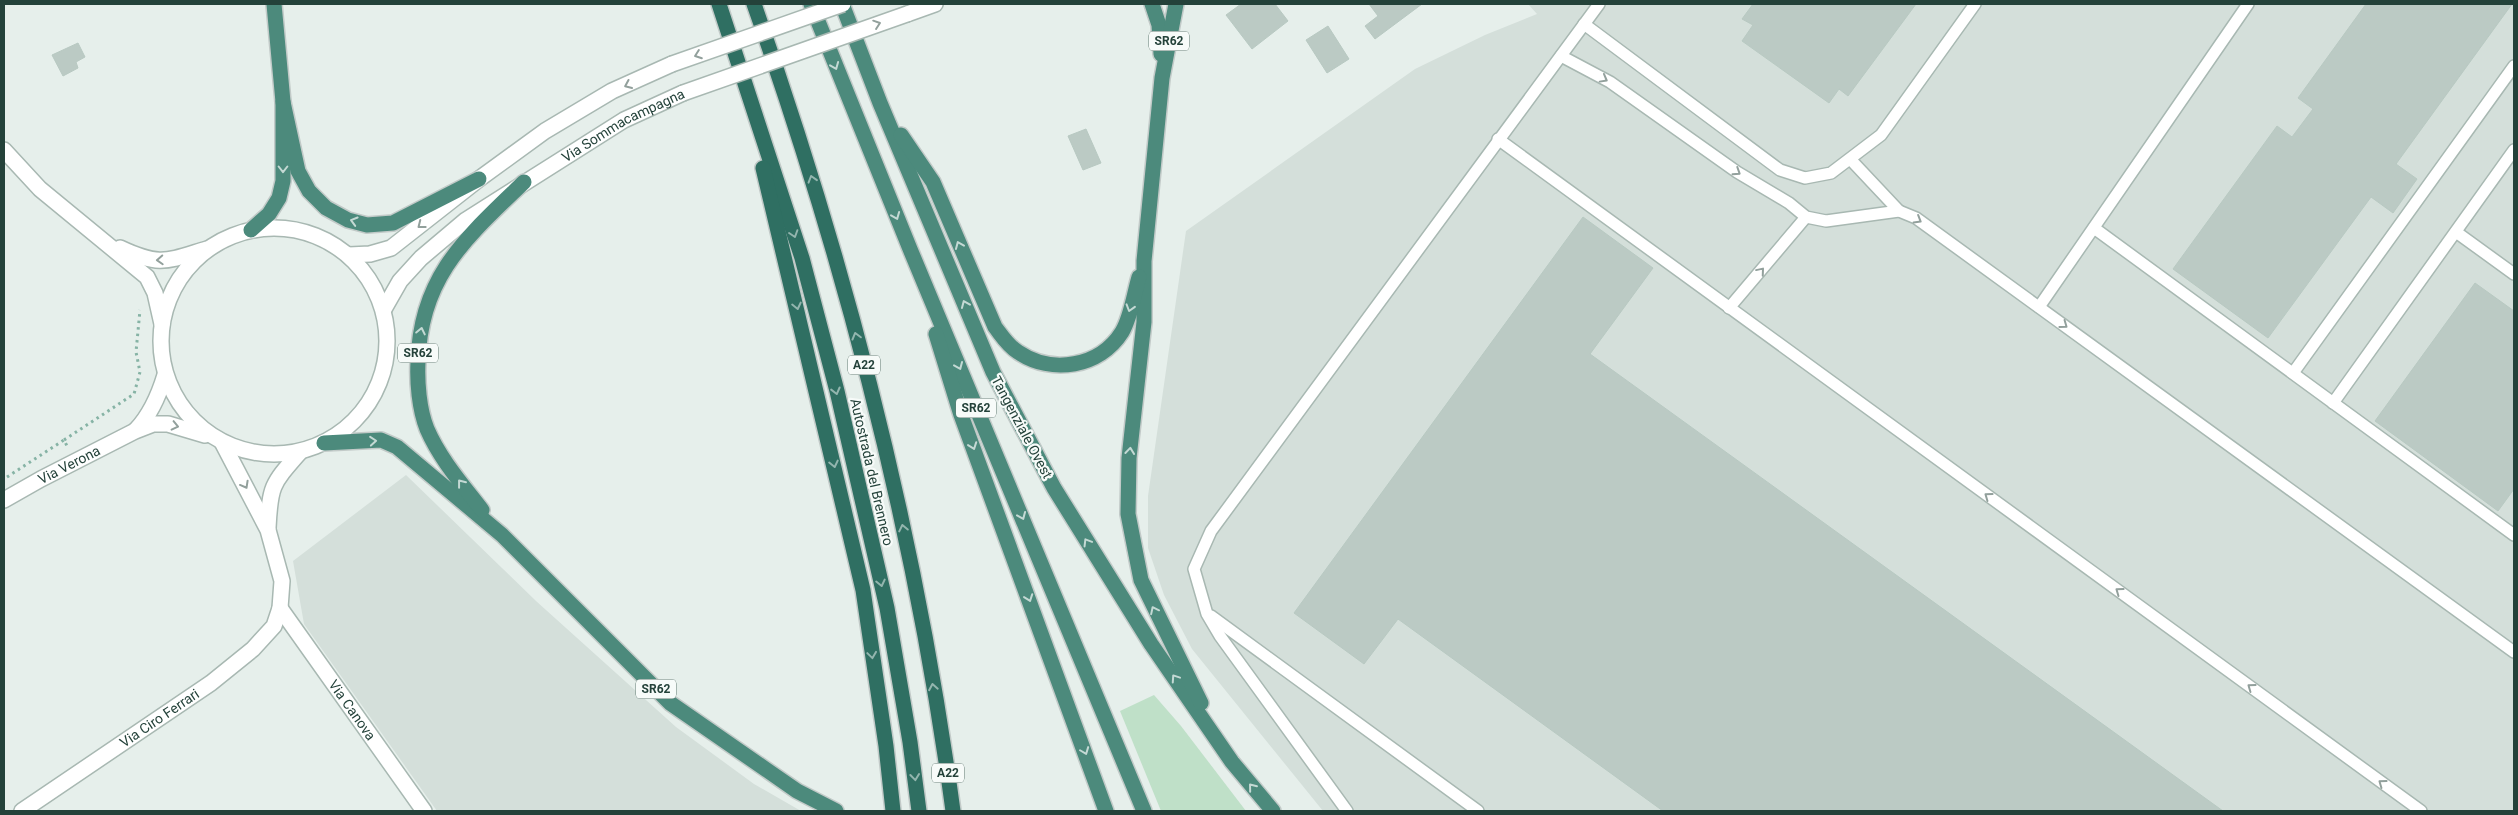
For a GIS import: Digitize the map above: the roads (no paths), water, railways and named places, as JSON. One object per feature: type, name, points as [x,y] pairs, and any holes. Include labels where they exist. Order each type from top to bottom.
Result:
[{"type":"highway","points":[[251,230],[269,214],[279,198],[282,182],[283,102],[274,4]]},
{"type":"highway","name":"Autostrada del Brennero","points":[[719,4],[802,258],[837,391],[887,608],[910,742],[919,811]]},
{"type":"highway","name":"Autostrada del Brennero","points":[[754,4],[782,83],[823,216],[887,457],[930,666],[953,811]]},
{"type":"highway","name":"SR62","points":[[811,4],[910,250],[1144,811]]},
{"type":"highway","name":"Tangenziale Ovest","points":[[842,4],[880,103],[993,372],[1054,488],[1115,588],[1232,762],[1273,811]]},
{"type":"highway","name":"SR62","points":[[1152,4],[1159,25],[1162,78]]},
{"type":"highway","name":"SR62","points":[[1176,4],[1162,78],[1144,261],[1144,322],[1129,466],[1128,514],[1135,559],[1150,601],[1232,762]]},
{"type":"highway","points":[[726,21],[780,233],[863,590],[886,746],[893,811]]},
{"type":"highway","points":[[283,102],[298,171],[309,192],[326,208],[348,220],[367,225],[393,223],[479,179]]},
{"type":"highway","name":"SR62","points":[[880,103],[932,182],[995,327],[1006,342],[1017,352],[1032,360],[1060,366],[1091,359],[1104,351],[1115,341],[1123,329],[1144,261]]},
{"type":"highway","name":"SR62","points":[[502,535],[447,465],[426,427],[417,379],[418,342],[426,305],[446,265],[466,238],[524,182]]},
{"type":"highway","name":"SR62","points":[[910,250],[961,414],[1106,811]]},
{"type":"highway","name":"SR62","points":[[324,443],[381,440],[397,447],[502,535],[670,703],[797,791],[836,811]]},
{"type":"street","points":[[349,255],[370,254],[391,248],[479,179],[545,131],[612,91],[672,64],[842,4]]},
{"type":"street","name":"Via Sommacampagna","points":[[384,309],[400,280],[421,258],[466,220],[624,120],[683,93],[935,4]]},
{"type":"street","points":[[4,150],[40,189],[147,277],[155,293],[162,324],[161,348],[166,374],[177,400],[193,421],[218,440],[268,530]]},
{"type":"street","points":[[135,431],[152,424],[168,424],[260,454],[300,452],[324,443],[353,422],[365,410],[378,387],[386,362],[388,335],[384,309],[370,280],[349,255],[328,240],[303,231],[277,227],[251,230],[228,237],[207,249],[189,266],[174,286],[162,324]]},
{"type":"street","points":[[105,241],[147,260],[163,261],[207,249]]},
{"type":"street","points":[[135,431],[146,420],[158,398],[166,374]]},
{"type":"street","name":"Via Verona","points":[[4,500],[135,431]]},
{"type":"street","points":[[268,530],[270,496],[276,480],[300,452]]},
{"type":"street","name":"Via Ciro Ferrari","points":[[22,811],[225,671],[253,649],[274,626],[280,608],[282,582],[268,530]]},
{"type":"street","name":"Via Canova","points":[[280,608],[424,811]]},
{"type":"lane","points":[[1348,811],[1225,644],[1207,614],[1194,569],[1211,531],[1599,4]]},
{"type":"lane","points":[[1584,24],[1780,170],[1805,178],[1831,174],[1881,135],[1974,4]]},
{"type":"lane","points":[[2040,307],[2248,4]]},
{"type":"lane","points":[[1561,56],[1610,82],[1736,172],[1789,203],[1806,217],[1826,221],[1899,211]]},
{"type":"lane","points":[[2293,373],[2514,66]]},
{"type":"lane","points":[[1498,139],[2422,811]]},
{"type":"lane","points":[[2333,403],[2456,232],[2511,163],[2514,150]]},
{"type":"lane","points":[[1851,160],[1899,211],[1916,218],[2514,652]]},
{"type":"lane","points":[[1729,308],[1806,217]]},
{"type":"lane","points":[[2094,228],[2514,535]]},
{"type":"lane","points":[[2456,232],[2514,274]]},
{"type":"lane","points":[[1207,614],[1478,811]]}]
